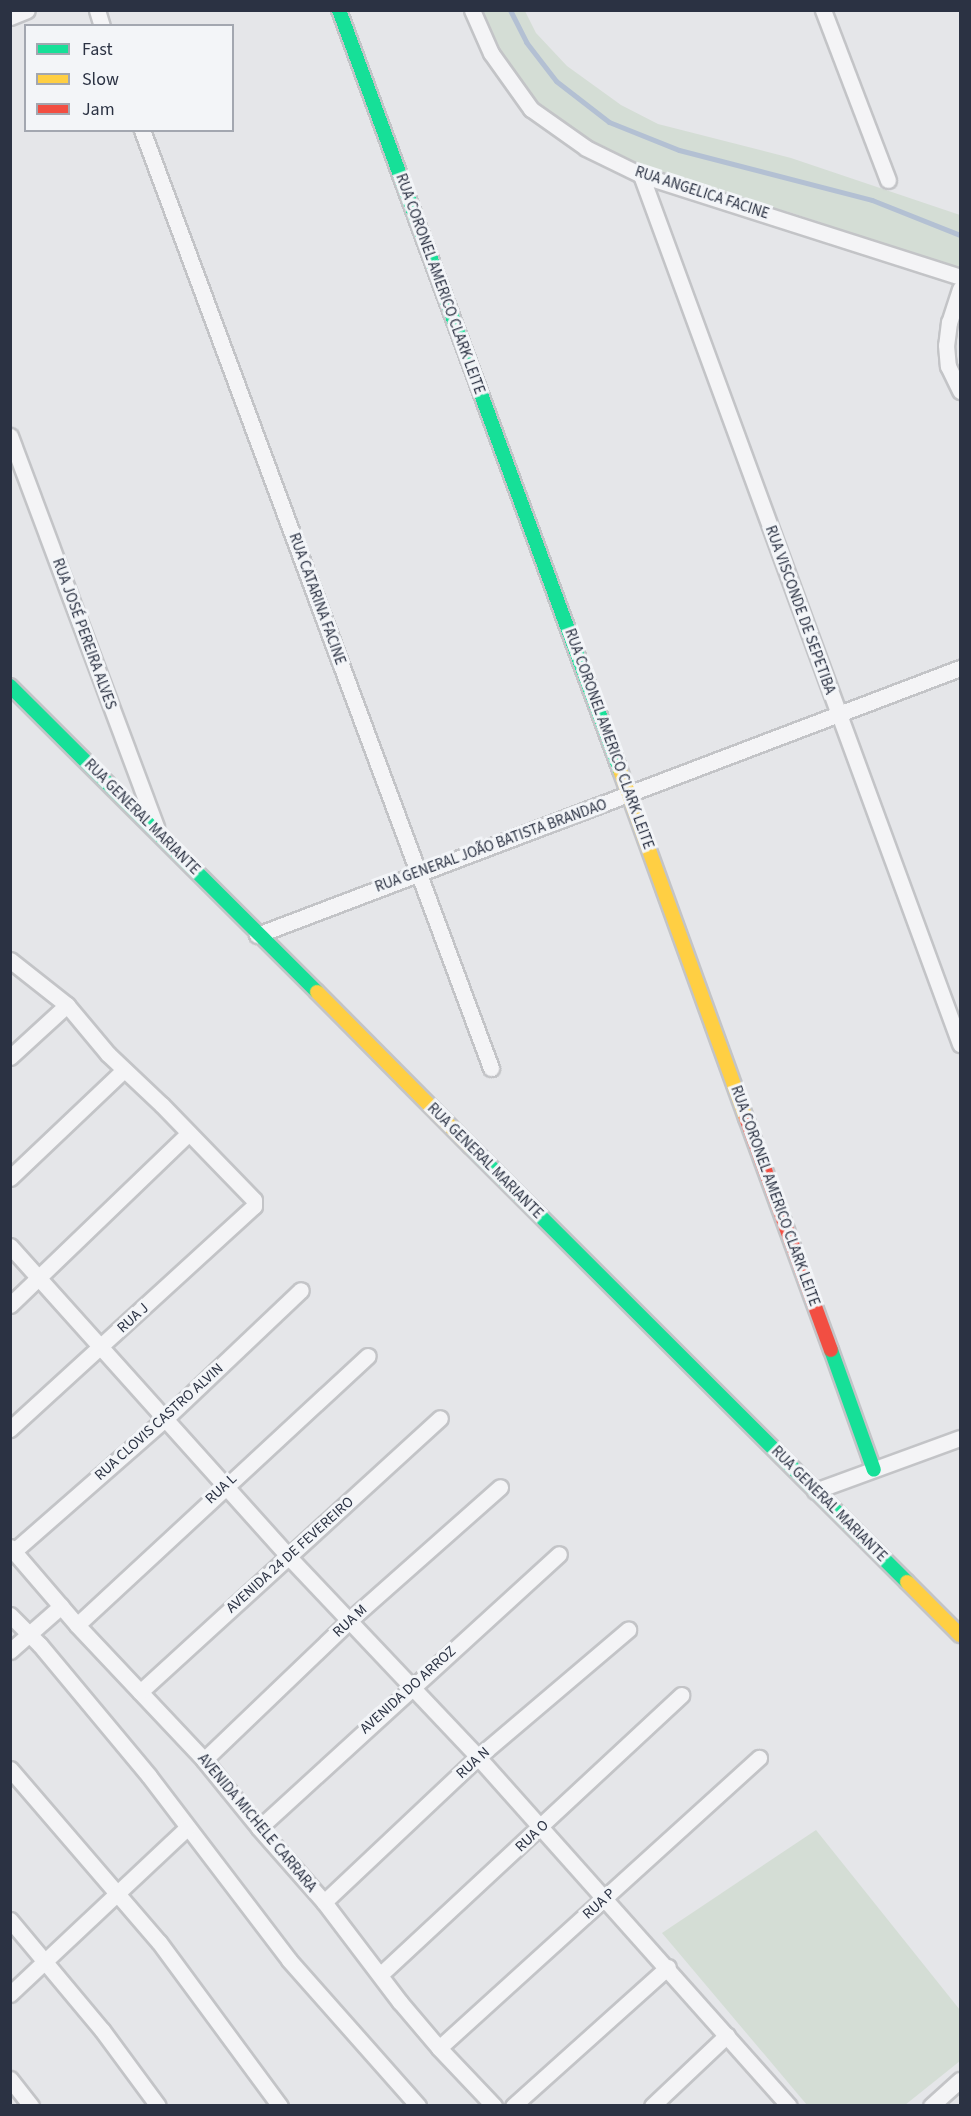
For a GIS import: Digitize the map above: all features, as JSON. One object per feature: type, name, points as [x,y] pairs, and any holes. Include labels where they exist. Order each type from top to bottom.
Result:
[{"type":"street","points":[[10,16],[27,10]]},
{"type":"street","name":"RUA CORONEL AMERICO CLARK LEITE","points":[[339,10],[629,795],[874,1470]]},
{"type":"street","name":"RUA ANGELICA FACINE","points":[[472,10],[491,53],[531,109],[586,148],[641,175],[960,277]]},
{"type":"street","points":[[823,10],[888,180]]},
{"type":"street","name":"RUA CATARINA FACINE","points":[[142,132],[491,1068]]},
{"type":"street","name":"RUA VISCONDE DE SEPETIBA","points":[[641,175],[960,1044]]},
{"type":"street","points":[[960,290],[949,322],[946,345],[948,366],[960,391]]},
{"type":"street","name":"RUA JOSÉ PEREIRA ALVES","points":[[10,436],[158,832]]},
{"type":"street","name":"RUA GENERAL JOÃO BATISTA BRANDAO","points":[[258,935],[960,668]]},
{"type":"street","name":"RUA GENERAL MARIANTE","points":[[10,686],[960,1635]]},
{"type":"street","points":[[10,960],[67,1005],[124,1070],[189,1133],[10,1305]]},
{"type":"street","points":[[10,1057],[67,1005]]},
{"type":"street","points":[[10,1178],[124,1070]]},
{"type":"street","name":"RUA J","points":[[10,1429],[254,1206],[254,1200],[189,1133]]},
{"type":"street","points":[[10,1246],[226,1484],[288,1556],[413,1686],[540,1829],[668,1966],[789,2106]]},
{"type":"street","name":"RUA CLOVIS CASTRO ALVIN","points":[[12,1549],[165,1419],[301,1290]]},
{"type":"street","name":"RUA L","points":[[77,1625],[226,1484],[367,1356]]},
{"type":"street","name":"AVENIDA 24 DE FEVEREIRO","points":[[140,1692],[440,1418]]},
{"type":"street","points":[[815,1491],[960,1437]]},
{"type":"street","name":"RUA M","points":[[204,1760],[351,1620],[500,1487]]},
{"type":"street","name":"AVENIDA MICHELE CARRARA","points":[[12,1549],[77,1625],[204,1760],[259,1828],[324,1902],[381,1974],[400,2002],[439,2048],[494,2106]]},
{"type":"street","name":"AVENIDA DO ARROZ","points":[[259,1828],[559,1554]]},
{"type":"street","points":[[10,1651],[61,1606]]},
{"type":"street","points":[[10,1615],[40,1645],[106,1724],[214,1858],[289,1960],[418,2106]]},
{"type":"street","name":"RUA N","points":[[324,1902],[478,1757],[628,1630]]},
{"type":"street","name":"RUA O","points":[[381,1974],[540,1829],[681,1695]]},
{"type":"street","name":"RUA P","points":[[439,2048],[759,1758]]},
{"type":"street","points":[[10,1769],[159,1942],[280,2106]]},
{"type":"street","points":[[10,1994],[187,1827]]},
{"type":"street","points":[[10,1920],[102,2031],[158,2106]]},
{"type":"street","points":[[513,2106],[668,1966]]},
{"type":"street","points":[[652,2106],[727,2035]]},
{"type":"street","points":[[10,2079],[31,2106]]},
{"type":"street","points":[[931,2106],[960,2080]]},
{"type":"shaded area","points":[[480,11],[509,11],[525,42],[556,81],[609,123],[679,151],[872,201],[960,236],[960,269],[792,213],[680,181],[605,152],[544,110],[504,56]]},
{"type":"shaded area","points":[[511,11],[525,11],[536,33],[567,66],[621,105],[658,124],[791,158],[960,215],[960,234],[872,199],[679,150],[610,121],[557,80],[526,41]]},
{"type":"shaded area","points":[[816,1830],[960,2010],[960,2061],[905,2105],[807,2105],[662,1933]]},
{"type":"waterway","points":[[510,10],[526,42],[556,81],[609,122],[679,150],[872,200],[960,235]]},
{"type":"traffic: fast","points":[[339,10],[620,770]]},
{"type":"traffic: fast","points":[[10,686],[317,992]]},
{"type":"traffic: fast","points":[[470,1146],[907,1582]]},
{"type":"traffic: fast","points":[[831,1350],[874,1470]]},
{"type":"traffic: slow","points":[[620,770],[746,1118]]},
{"type":"traffic: slow","points":[[317,992],[470,1146]]},
{"type":"traffic: slow","points":[[907,1582],[960,1635]]},
{"type":"traffic: jam","points":[[746,1118],[831,1350]]}]
